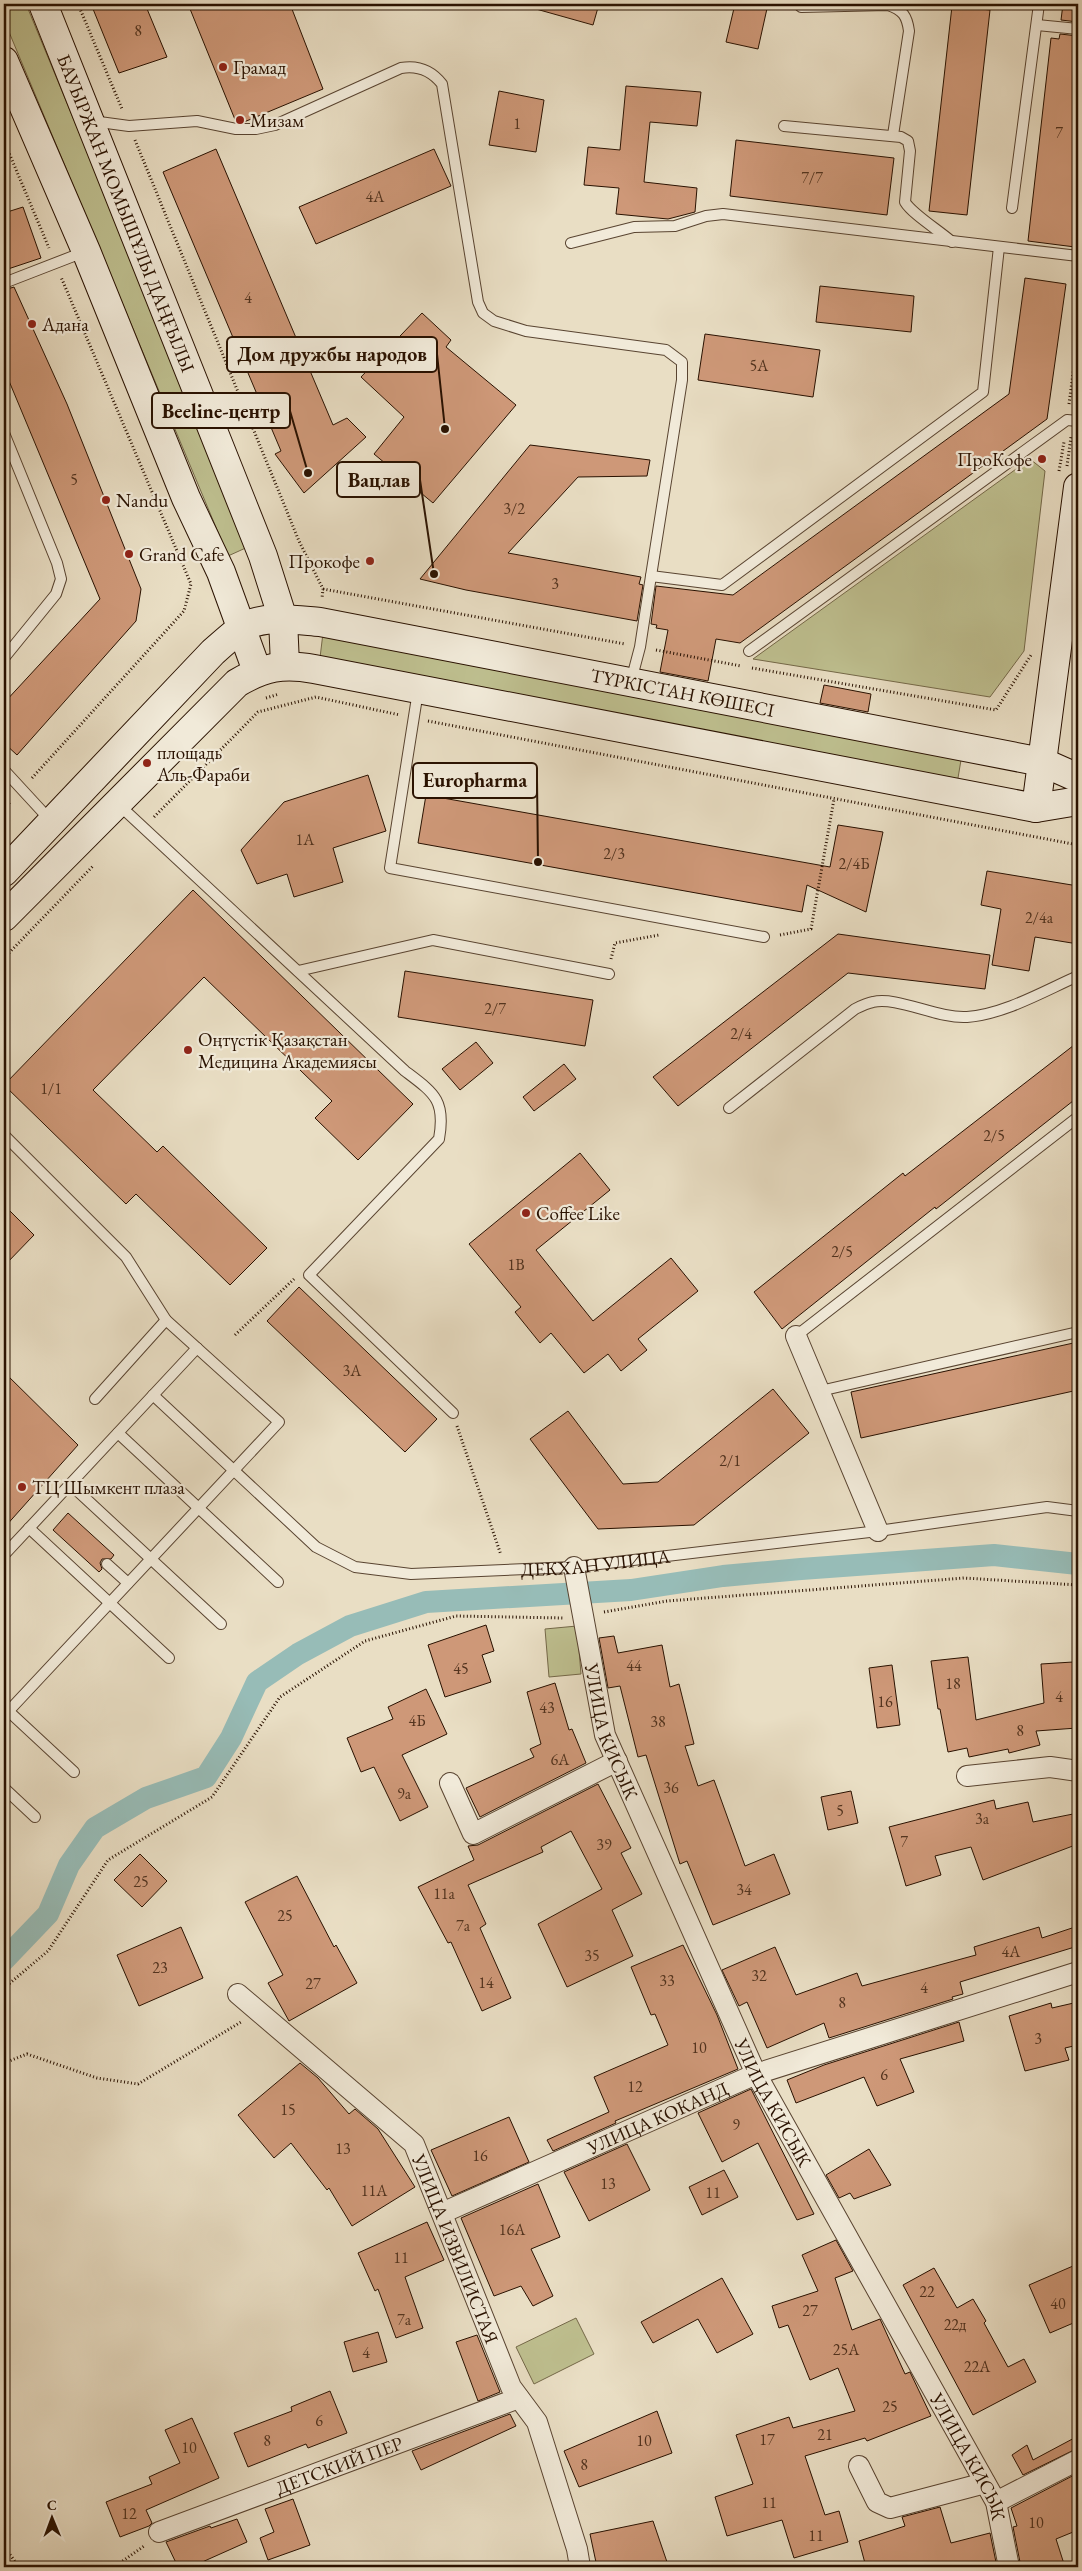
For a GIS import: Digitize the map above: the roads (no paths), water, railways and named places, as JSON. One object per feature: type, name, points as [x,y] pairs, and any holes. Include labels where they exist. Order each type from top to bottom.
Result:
[{"type":"main road","name":"БАУЫРЖАН МОМЫШҰЛЫ ДАҢҒЫЛЫ","points":[[42,4],[262,556],[284,619]]},
{"type":"main road","points":[[4,61],[86,251],[186,498],[221,572],[257,671]]},
{"type":"main road","points":[[1036,808],[1078,487]]},
{"type":"main road","points":[[4,872],[213,652],[242,628],[263,621],[284,619],[285,665]]},
{"type":"main road","name":"ТҮРКІСТАН КӨШЕСІ","points":[[284,619],[320,622],[1042,762],[1078,778]]},
{"type":"main road","points":[[4,917],[236,684],[257,671],[285,665],[308,667],[418,690],[1036,808],[1078,801]]},
{"type":"street","points":[[796,1336],[878,1531]]},
{"type":"street","name":"УЛИЦА КИСЫК","points":[[574,1568],[605,1735],[756,2074],[996,2502],[1009,2567]]},
{"type":"street","points":[[450,1784],[473,1834],[617,1761]]},
{"type":"street","points":[[967,1776],[1050,1767],[1078,1771]]},
{"type":"street","name":"УЛИЦА КОКАНД","points":[[442,2213],[756,2074],[1078,1972]]},
{"type":"street","name":"УЛИЦА ИЗВИЛИСТАЯ","points":[[238,1994],[414,2144],[511,2387],[537,2422],[577,2549],[580,2567]]},
{"type":"street","name":"ДЕТСКИЙ ПЕР","points":[[159,2532],[519,2398]]},
{"type":"street","points":[[996,2502],[1078,2460]]},
{"type":"street","points":[[859,2466],[877,2502],[890,2508],[986,2483]]},
{"type":"lane","points":[[1012,208],[1039,4]]},
{"type":"lane","points":[[801,7],[888,5],[900,9],[907,18],[910,31],[893,135]]},
{"type":"lane","points":[[1037,25],[1078,29]]},
{"type":"lane","points":[[89,120],[129,126],[197,121],[236,129],[256,129],[275,125],[401,68],[412,66],[435,74],[442,84],[478,302],[483,313],[494,321],[526,331],[666,350],[682,362],[682,380],[640,647],[632,681]]},
{"type":"lane","points":[[784,126],[893,135],[908,141],[910,151],[905,202],[909,209],[934,226],[952,242]]},
{"type":"lane","points":[[571,243],[634,227],[675,226],[706,216],[723,214],[1078,256]]},
{"type":"lane","points":[[651,576],[722,585],[983,392],[999,247]]},
{"type":"lane","points":[[4,283],[86,251]]},
{"type":"lane","points":[[749,651],[1067,420],[1078,421]]},
{"type":"lane","points":[[4,433],[57,563],[61,579],[56,594],[4,658]]},
{"type":"lane","points":[[418,690],[390,868],[764,938]]},
{"type":"lane","points":[[4,770],[52,821]]},
{"type":"lane","points":[[117,803],[406,1071],[434,1093],[443,1118],[439,1139],[309,1275],[453,1413]]},
{"type":"lane","points":[[298,971],[433,940],[609,974]]},
{"type":"lane","points":[[729,1108],[855,1009],[874,1001],[894,1003],[935,1014],[967,1017],[1000,1009],[1078,976]]},
{"type":"lane","points":[[796,1336],[1078,1117]]},
{"type":"lane","points":[[4,1135],[126,1257],[166,1320],[279,1422],[110,1603],[5,1711],[74,1772]]},
{"type":"lane","points":[[95,1399],[166,1320]]},
{"type":"lane","points":[[820,1391],[1078,1332]]},
{"type":"lane","points":[[4,1555],[197,1348]]},
{"type":"lane","name":"ДЕКХАН УЛИЦА","points":[[153,1396],[316,1547],[355,1567],[411,1574],[574,1568],[878,1531],[1047,1507],[1078,1511]]},
{"type":"lane","points":[[118,1433],[278,1582]]},
{"type":"lane","points":[[70,1484],[221,1624]]},
{"type":"lane","points":[[29,1528],[169,1658]]},
{"type":"lane","points":[[107,1564],[128,1583]]},
{"type":"lane","points":[[4,1788],[35,1817]]},
{"type":"waterway","points":[[4,1960],[48,1914],[69,1865],[95,1828],[146,1798],[206,1777],[231,1738],[257,1682],[298,1654],[350,1626],[426,1602],[631,1590],[723,1576],[801,1569],[994,1555],[1078,1564]]},
{"type":"place","name":"Грамад","points":[[223,67]]},
{"type":"place","name":"Мизам","points":[[240,120]]},
{"type":"place","name":"Адана","points":[[32,324]]},
{"type":"place","name":"Дом дружбы народов","points":[[445,429]]},
{"type":"place","name":"ПроКофе","points":[[1042,459]]},
{"type":"place","name":"Beeline-центр","points":[[308,473]]},
{"type":"place","name":"Nandu","points":[[106,500]]},
{"type":"place","name":"Grand Cafe","points":[[129,554]]},
{"type":"place","name":"Прокофе","points":[[370,561]]},
{"type":"place","name":"Вацлав","points":[[434,574]]},
{"type":"place","name":"площадь Аль-Фараби","points":[[147,763]]},
{"type":"place","name":"Europharma","points":[[538,862]]},
{"type":"place","name":"Оңтүстік Қазақстан Медицина Академиясы","points":[[188,1050]]},
{"type":"place","name":"Coffee Like","points":[[526,1213]]},
{"type":"place","name":"ТЦ Шымкент плаза","points":[[22,1487]]}]
